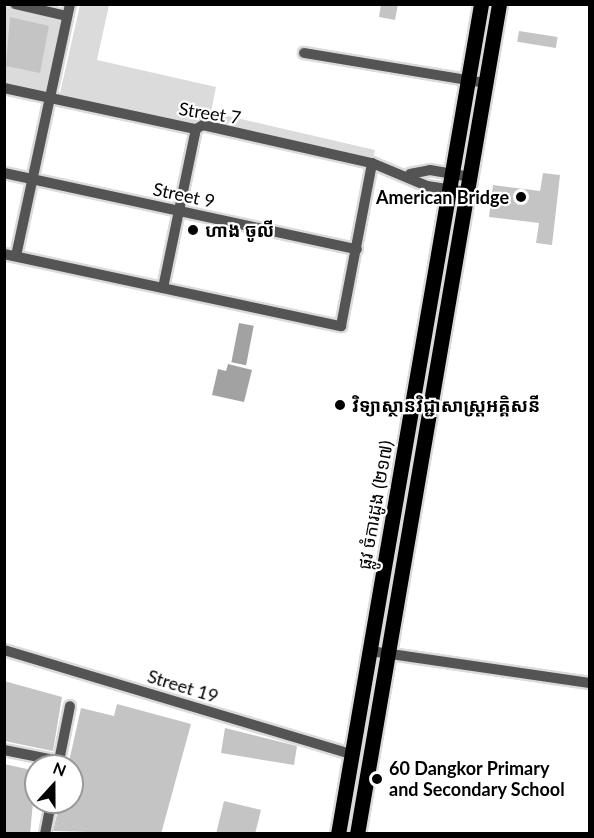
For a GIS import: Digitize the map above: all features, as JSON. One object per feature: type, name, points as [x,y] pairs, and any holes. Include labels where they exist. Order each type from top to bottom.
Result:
[{"type":"main road","name":"ផ្លូវ ចំការដូង (២១៧)","points":[[338,834],[481,4]]},
{"type":"main road","name":"ផ្លូវ ចំការដូង (២១៧)","points":[[357,834],[499,4]]},
{"type":"street","points":[[15,4],[68,16]]},
{"type":"street","points":[[70,4],[32,179],[10,255],[341,326],[372,164]]},
{"type":"street","points":[[304,52],[486,83]]},
{"type":"street","name":"Street 7","points":[[4,88],[196,129],[203,125],[410,174],[449,190],[468,184]]},
{"type":"street","points":[[163,288],[196,129]]},
{"type":"street","name":"Street 9","points":[[4,173],[357,249]]},
{"type":"street","name":"Street 7","points":[[410,174],[451,174],[468,184]]},
{"type":"street","name":"Street 19","points":[[4,650],[351,754]]},
{"type":"street","points":[[370,651],[590,683]]},
{"type":"street","points":[[60,754],[70,706]]},
{"type":"street","points":[[4,750],[24,755]]},
{"type":"street","points":[[45,834],[49,814]]},
{"type":"shaded area","points":[[80,5],[109,5],[97,60],[216,87],[211,112],[375,150],[372,163],[60,93]]},
{"type":"shaded area","points":[[5,6],[64,19],[47,93],[5,83]]},
{"type":"shaded area","points":[[239,323],[254,326],[246,365],[231,362]]},
{"type":"shaded area","points":[[228,364],[252,370],[244,402],[212,395],[218,369],[226,371]]},
{"type":"building","points":[[381,4],[398,4],[395,20],[379,17]]},
{"type":"building","points":[[10,17],[49,26],[40,73],[6,66]]},
{"type":"building","points":[[519,31],[558,37],[556,48],[517,42]]},
{"type":"building","points":[[543,173],[560,175],[552,245],[536,243],[539,223],[489,217],[493,185],[540,191]]},
{"type":"building","points":[[4,681],[62,697],[53,751],[4,741]]},
{"type":"building","points":[[117,704],[191,724],[161,834],[53,831],[57,814],[84,814],[84,754],[71,754],[81,708],[114,716]]},
{"type":"building","points":[[225,728],[297,746],[294,765],[221,753]]},
{"type":"building","points":[[4,764],[24,768],[24,814],[32,814],[30,834],[4,834]]},
{"type":"building","points":[[224,801],[261,810],[255,834],[216,834]]},
{"type":"place","name":"American Bridge","points":[[521,197]]},
{"type":"place","name":"ហាង ចូលី","points":[[193,230]]},
{"type":"place","name":"វិទ្យាស្ថានវិជ្ជាសាស្រ្តអគ្គិសនី","points":[[340,405]]},
{"type":"place","name":"60 Dangkor Primary and Secondary School","points":[[377,779]]}]
